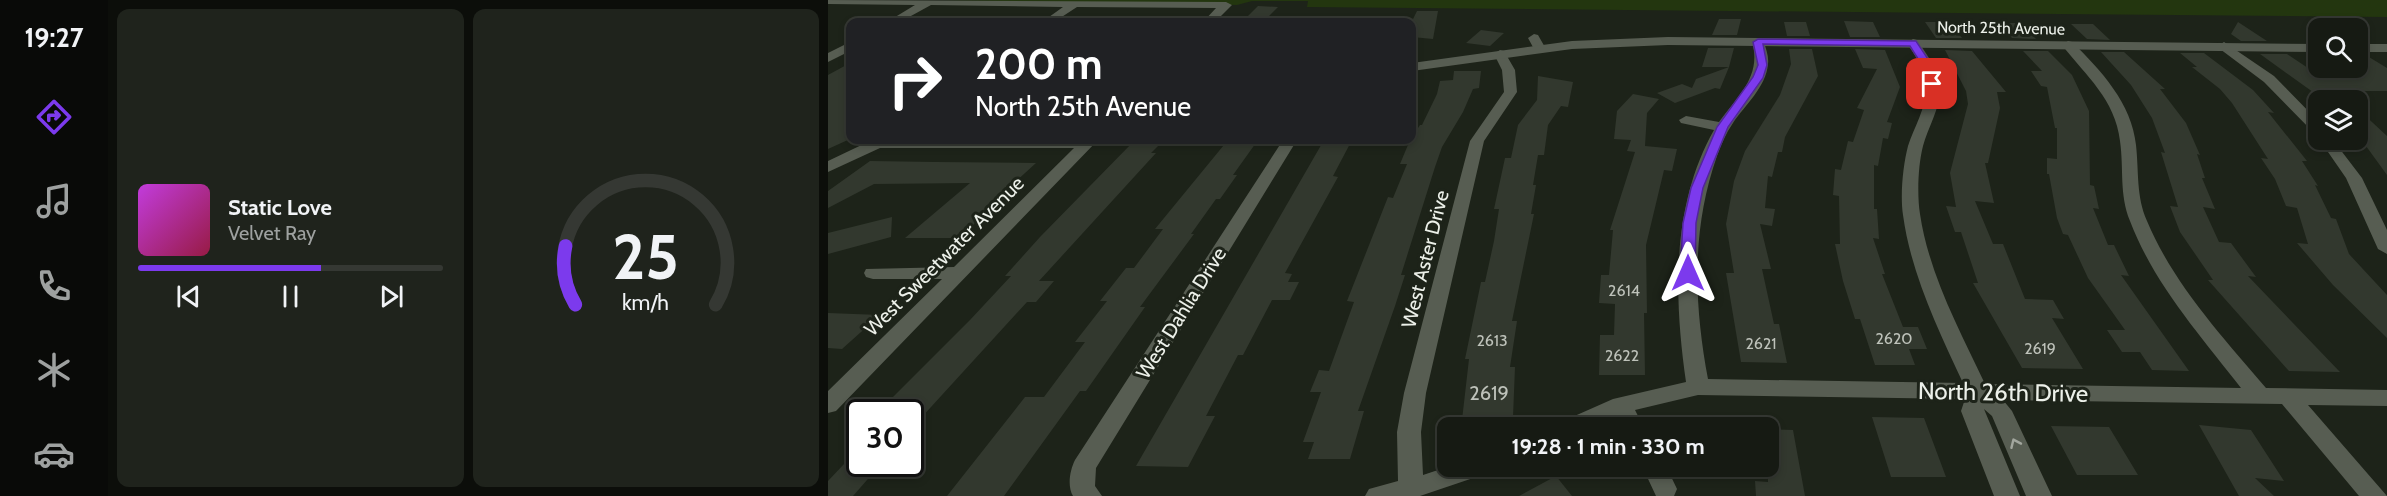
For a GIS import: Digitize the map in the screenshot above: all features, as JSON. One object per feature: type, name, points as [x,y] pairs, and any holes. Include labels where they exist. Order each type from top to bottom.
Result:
[{"type":"street","points":[[828,1],[1226,5],[1213,18]]},
{"type":"street","points":[[899,18],[928,2]]},
{"type":"street","points":[[1053,18],[1074,4]]},
{"type":"street","points":[[1698,387],[1689,322],[1687,252],[1697,188],[1723,127],[1758,78],[1762,65],[1758,42]]},
{"type":"street","name":"North 25th Avenue","points":[[1416,66],[1500,54],[1537,44],[1758,42],[2308,48]]},
{"type":"street","points":[[1912,43],[1927,65],[1932,84],[1932,98],[1915,148],[1913,166],[1911,212],[1919,254],[1941,313],[1978,392],[2001,411],[2039,496]]},
{"type":"street","points":[[2068,45],[2099,78],[2120,111],[2127,132],[2130,188],[2136,214],[2160,267],[2177,292],[2261,397]]},
{"type":"street","points":[[2224,46],[2269,79],[2308,119]]},
{"type":"street","points":[[828,58],[846,48]]},
{"type":"street","points":[[2368,48],[2386,49]]},
{"type":"street","name":"West Aster Drive","points":[[1411,489],[1409,432],[1414,393],[1477,141],[1485,126],[1514,89],[1512,77],[1500,54]]},
{"type":"street","points":[[1686,120],[1723,127]]},
{"type":"street","points":[[828,167],[874,144]]},
{"type":"street","name":"West Sweetwater Avenue","points":[[828,405],[1087,144]]},
{"type":"street","name":"West Dahlia Drive","points":[[1085,493],[1084,467],[1287,144]]},
{"type":"street","points":[[2334,150],[2355,178],[2380,238],[2387,249]]},
{"type":"street","points":[[873,273],[959,273]]},
{"type":"street","name":"North 26th Drive","points":[[1594,417],[1621,405],[1698,387],[2387,398]]},
{"type":"street","points":[[1978,392],[1972,411],[2007,496]]},
{"type":"street","points":[[2289,398],[2374,496]]},
{"type":"street","points":[[1621,405],[1627,417]]},
{"type":"street","points":[[1378,496],[1411,489],[1446,477]]},
{"type":"street","points":[[1659,477],[1665,489]]},
{"type":"green space","points":[[939,0],[2387,0],[2387,17],[1307,7],[1308,1],[1252,1],[1237,5]]},
{"type":"building","points":[[1258,6],[1278,7],[1267,18],[1246,18]]},
{"type":"building","points":[[1417,11],[1438,11],[1433,39],[1416,37],[1416,18],[1414,18]]},
{"type":"building","points":[[1719,19],[1741,19],[1737,35],[1712,35]]},
{"type":"building","points":[[1844,21],[1873,22],[1880,37],[1850,37]]},
{"type":"building","points":[[1784,22],[1806,22],[1810,36],[1787,36]]},
{"type":"building","points":[[1925,22],[1950,22],[1962,38],[1936,38]]},
{"type":"building","points":[[2238,22],[2267,41],[2241,41],[2231,34]]},
{"type":"building","points":[[1998,23],[2021,23],[2036,39],[2012,38]]},
{"type":"building","points":[[2071,24],[2093,24],[2110,40],[2087,39]]},
{"type":"building","points":[[1481,30],[1504,33],[1490,46],[1466,43]]},
{"type":"building","points":[[1708,48],[1734,48],[1729,67],[1702,67]]},
{"type":"building","points":[[1789,49],[1812,49],[1818,76],[1785,137],[1782,152],[1778,152],[1772,177],[1768,176],[1765,208],[1775,209],[1772,226],[1760,224],[1771,269],[1762,269],[1774,324],[1779,324],[1787,363],[1741,362],[1726,273],[1734,273],[1726,224],[1734,181],[1745,151],[1780,95],[1791,64]]},
{"type":"building","points":[[1855,49],[1885,50],[1900,87],[1887,122],[1892,123],[1888,139],[1883,138],[1878,166],[1874,165],[1874,209],[1877,209],[1879,239],[1873,238],[1885,274],[1882,274],[1903,327],[1918,327],[1927,349],[1909,349],[1915,365],[1875,365],[1860,319],[1855,319],[1843,281],[1835,244],[1840,244],[1839,196],[1833,195],[1835,169],[1841,170],[1848,141],[1853,142],[1864,110],[1857,108],[1877,69],[1863,68]]},
{"type":"building","points":[[1945,50],[1972,51],[2006,92],[1997,92],[2000,108],[1988,163],[1985,163],[1994,203],[1975,201],[1993,244],[2003,244],[2025,299],[2053,300],[2064,319],[2052,318],[2083,369],[2022,368],[1973,283],[1978,283],[1961,232],[1955,232],[1946,206],[1956,207],[1950,173],[1968,104],[1966,91]]},
{"type":"building","points":[[2023,51],[2048,51],[2072,75],[2089,111],[2090,185],[2094,186],[2099,209],[2093,208],[2108,245],[2114,245],[2129,276],[2121,275],[2189,371],[2152,370],[2140,352],[2122,352],[2107,330],[2125,330],[2088,278],[2068,235],[2063,234],[2057,218],[2049,174],[2047,174],[2047,158],[2057,159],[2057,128],[2055,128],[2047,87],[2041,86],[2031,71],[2042,71]]},
{"type":"building","points":[[2101,52],[2124,52],[2165,89],[2160,89],[2186,123],[2200,155],[2197,154],[2205,178],[2202,178],[2215,209],[2203,207],[2219,242],[2231,243],[2256,277],[2248,276],[2340,372],[2289,371],[2208,280],[2213,280],[2180,232],[2170,206],[2178,207],[2161,152],[2165,153],[2152,118],[2131,85]]},
{"type":"building","points":[[2180,53],[2204,53],[2253,90],[2274,113],[2268,112],[2307,161],[2302,161],[2318,186],[2315,185],[2331,218],[2336,219],[2349,254],[2387,295],[2387,338],[2333,285],[2297,243],[2308,244],[2297,208],[2286,206],[2275,179],[2261,158],[2268,159],[2232,103]]},
{"type":"building","points":[[2260,54],[2287,54],[2308,68],[2308,78],[2368,78],[2368,56],[2387,68],[2387,91],[2310,90]]},
{"type":"building","points":[[846,65],[846,141],[828,149],[828,75]]},
{"type":"building","points":[[1729,67],[1720,89],[1715,88],[1675,103],[1657,93],[1682,84],[1692,88],[1696,79]]},
{"type":"building","points":[[1454,71],[1481,71],[1479,88],[1473,89],[1463,112],[1442,147],[1435,167],[1401,275],[1405,275],[1358,411],[1364,411],[1350,459],[1308,459],[1314,442],[1303,442],[1321,392],[1310,392],[1319,370],[1329,371],[1354,302],[1347,301],[1388,197],[1393,198],[1407,164],[1400,164],[1408,144],[1416,144],[1416,131],[1422,125],[1437,94],[1440,81],[1453,80]]},
{"type":"building","points":[[1538,76],[1573,82],[1568,107],[1561,106],[1548,125],[1544,155],[1538,155],[1531,214],[1534,214],[1512,321],[1517,321],[1510,367],[1515,367],[1513,417],[1462,417],[1469,359],[1465,359],[1481,282],[1485,282],[1494,241],[1499,209],[1494,209],[1505,158],[1511,158],[1518,125],[1537,100]]},
{"type":"building","points":[[1633,94],[1659,99],[1647,113],[1645,146],[1677,149],[1672,171],[1664,170],[1646,245],[1645,375],[1599,375],[1600,335],[1614,335],[1615,304],[1599,303],[1601,275],[1609,275],[1613,230],[1610,230],[1635,152],[1627,151],[1631,140],[1614,139],[1617,111]]},
{"type":"building","points":[[2368,118],[2387,136],[2387,175],[2368,149]]},
{"type":"building","points":[[1131,144],[1160,144],[1151,153],[1156,153],[1039,281],[1054,281],[1036,302],[1027,302],[924,415],[924,399],[891,399],[1011,276],[1005,276]]},
{"type":"building","points":[[1225,144],[1255,144],[1233,175],[1237,175],[1220,199],[1216,199],[1191,234],[1194,234],[1140,307],[1145,307],[1086,391],[1080,391],[1004,496],[947,496],[1025,397],[1044,397],[1085,342],[1075,342],[1107,301],[1100,301],[1126,268],[1134,268],[1163,229],[1155,229]]},
{"type":"building","points":[[1322,144],[1350,144],[1333,176],[1338,177],[1285,273],[1292,274],[1288,282],[1299,282],[1290,300],[1272,300],[1243,355],[1238,355],[1206,416],[1215,416],[1188,467],[1136,466]]},
{"type":"building","points":[[870,161],[1036,163],[981,213],[986,213],[959,238],[905,238],[970,183],[874,184],[828,208],[828,191]]},
{"type":"building","points":[[892,217],[891,237],[828,254],[828,233]]},
{"type":"building","points":[[828,313],[880,315],[842,349],[828,348]]},
{"type":"building","points":[[1872,417],[1924,418],[1946,477],[1891,477]]},
{"type":"building","points":[[2199,425],[2251,430],[2284,481],[2255,478],[2274,496],[2239,496]]},
{"type":"building","points":[[2051,426],[2109,427],[2138,475],[2077,475]]},
{"type":"building","points":[[1779,429],[1793,430],[1805,496],[1756,496],[1755,481],[1768,482],[1768,477],[1779,477]]},
{"type":"building","points":[[846,462],[846,477],[870,477],[853,496],[828,496],[828,481]]},
{"type":"building","points":[[1557,477],[1572,496],[1519,496]]},
{"type":"route","points":[[1688,273],[1687,252],[1690,223],[1697,188],[1715,141],[1758,78],[1762,65],[1758,42],[1912,43],[1927,65],[1932,84]]}]
